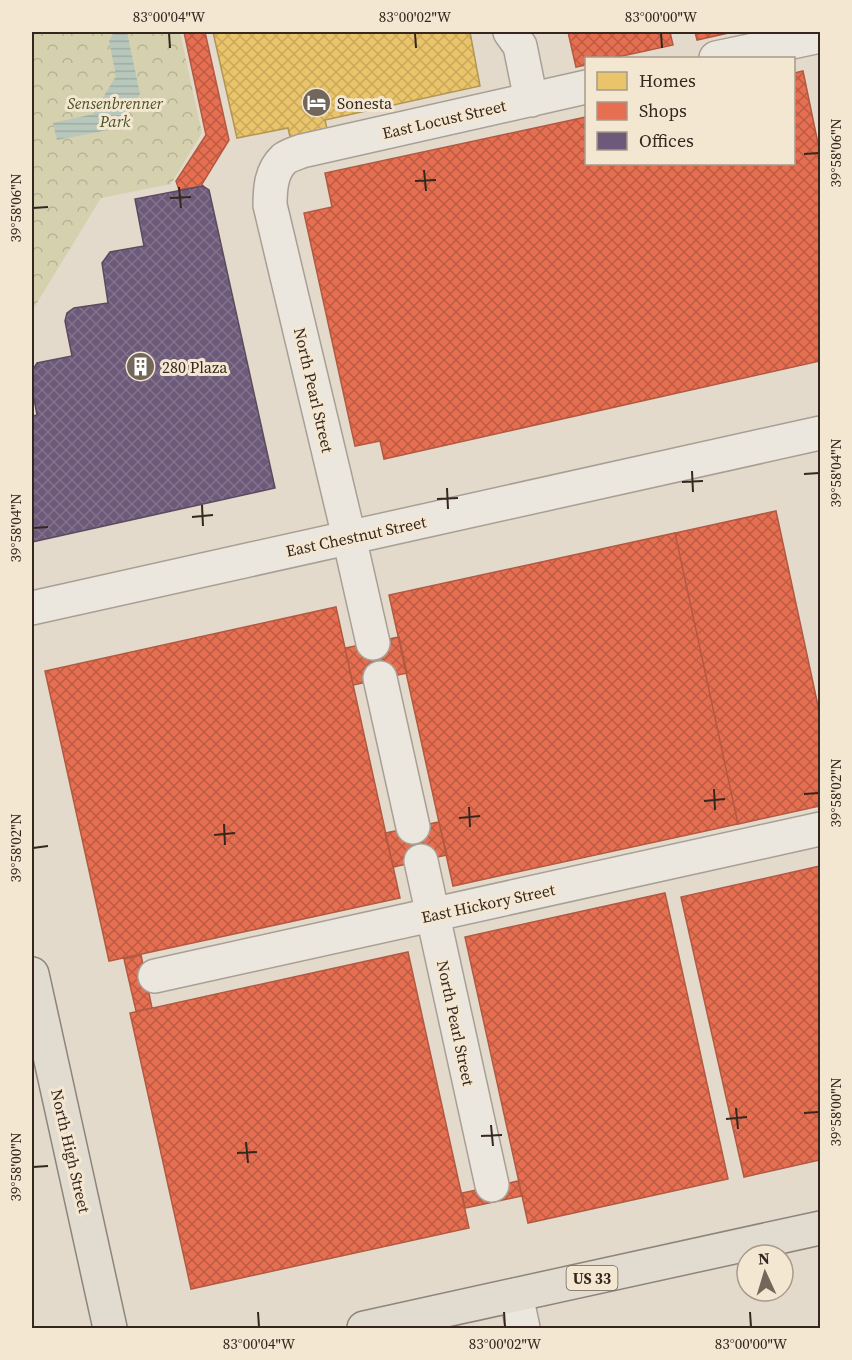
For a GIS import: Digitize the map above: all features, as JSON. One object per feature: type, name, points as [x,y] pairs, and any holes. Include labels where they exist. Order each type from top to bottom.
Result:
[{"type":"main road","name":"North High Street","points":[[32,974],[110,1329]]},
{"type":"main road","name":"US 33","points":[[364,1329],[820,1228]]},
{"type":"street","points":[[517,36],[531,99]]},
{"type":"street","points":[[722,57],[820,36]]},
{"type":"street","name":"East Locust Street","points":[[302,151],[585,87]]},
{"type":"street","name":"North Pearl Street","points":[[302,151],[285,159],[274,173],[270,188],[270,205],[327,384],[349,537],[373,643]]},
{"type":"street","name":"East Chestnut Street","points":[[32,608],[820,434]]},
{"type":"street","points":[[380,678],[413,827]]},
{"type":"street","name":"East Hickory Street","points":[[155,976],[820,829]]},
{"type":"street","name":"North Pearl Street","points":[[421,861],[492,1185]]},
{"type":"street","points":[[516,1295],[524,1329]]},
{"type":"green space","name":"Sensenbrenner Park","points":[[32,32],[180,32],[202,133],[171,184],[101,198],[32,311]]},
{"type":"shaded area","points":[[114,32],[127,32],[140,94],[118,128],[57,140],[53,123],[93,114],[116,76],[109,41]]},
{"type":"building: Homes","name":"Sonesta","points":[[213,32],[470,32],[480,86],[325,120],[328,133],[291,141],[288,128],[237,138]]},
{"type":"building: Shops","points":[[184,32],[205,32],[229,140],[202,184],[203,186],[179,190],[176,181],[206,135]]},
{"type":"building: Shops","points":[[568,32],[670,32],[673,45],[618,57],[585,57],[585,65],[576,67]]},
{"type":"building: Shops","points":[[695,32],[733,32],[697,40]]},
{"type":"building: Shops","points":[[803,71],[820,153],[820,361],[384,459],[380,441],[355,446],[304,213],[332,207],[325,173],[585,117],[585,165],[795,165],[795,73]]},
{"type":"building: Shops","points":[[776,511],[820,715],[820,806],[738,824],[675,533]]},
{"type":"building: Shops","points":[[675,533],[738,824],[453,886],[389,595]]},
{"type":"building: Shops","points":[[336,607],[400,898],[109,961],[45,671]]},
{"type":"building: Shops","points":[[399,637],[407,673],[353,685],[345,648]]},
{"type":"building: Shops","points":[[439,822],[447,855],[393,867],[385,833]]},
{"type":"building: Shops","points":[[820,866],[820,1160],[744,1177],[681,897]]},
{"type":"building: Shops","points":[[665,893],[728,1179],[528,1223],[465,937]]},
{"type":"building: Shops","points":[[408,952],[469,1228],[191,1289],[130,1013]]},
{"type":"building: Shops","points":[[141,955],[152,1008],[136,1011],[124,959]]},
{"type":"building: Shops","points":[[518,1181],[522,1196],[465,1208],[462,1193]]},
{"type":"building: Offices","name":"280 Plaza","points":[[203,186],[209,190],[275,488],[32,542],[32,416],[37,415],[32,388],[32,371],[37,363],[72,356],[65,321],[67,313],[74,308],[108,303],[102,263],[110,252],[144,246],[135,199]]},
{"type":"place","name":"Sonesta","points":[[316,103]]},
{"type":"place","name":"280 Plaza","points":[[141,367]]}]
